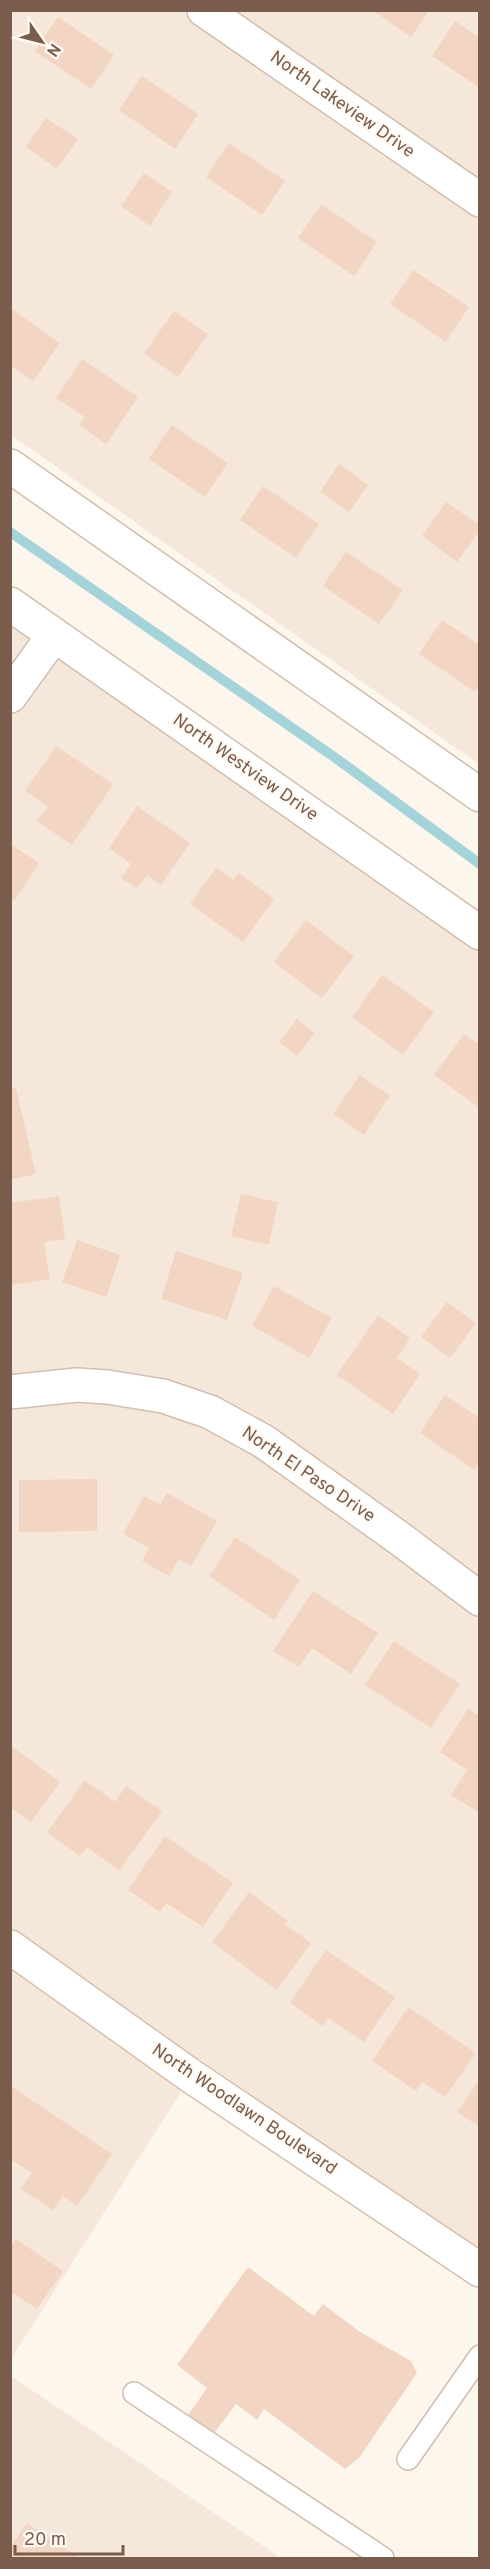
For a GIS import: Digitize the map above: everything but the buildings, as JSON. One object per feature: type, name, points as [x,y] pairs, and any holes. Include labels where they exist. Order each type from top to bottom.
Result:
[{"type":"street","name":"North Lakeview Drive","points":[[204,10],[480,200]]},
{"type":"street","points":[[10,466],[480,795]]},
{"type":"street","name":"North Westview Drive","points":[[10,604],[480,933]]},
{"type":"street","points":[[10,696],[54,634]]},
{"type":"street","name":"North El Paso Drive","points":[[10,1392],[77,1385],[107,1387],[162,1396],[210,1412],[270,1446],[480,1599]]},
{"type":"street","name":"North Woodlawn Boulevard","points":[[10,1947],[191,2076],[480,2270]]},
{"type":"lane","points":[[408,2459],[480,2356]]},
{"type":"lane","points":[[134,2393],[383,2559]]},
{"type":"shaded area","points":[[11,11],[479,11],[479,764],[11,435]]},
{"type":"shaded area","points":[[11,604],[480,921],[479,2277],[191,2076],[11,2359]]},
{"type":"shaded area","points":[[11,2376],[281,2558],[11,2558]]},
{"type":"waterway","points":[[10,532],[337,759],[480,864]]}]
